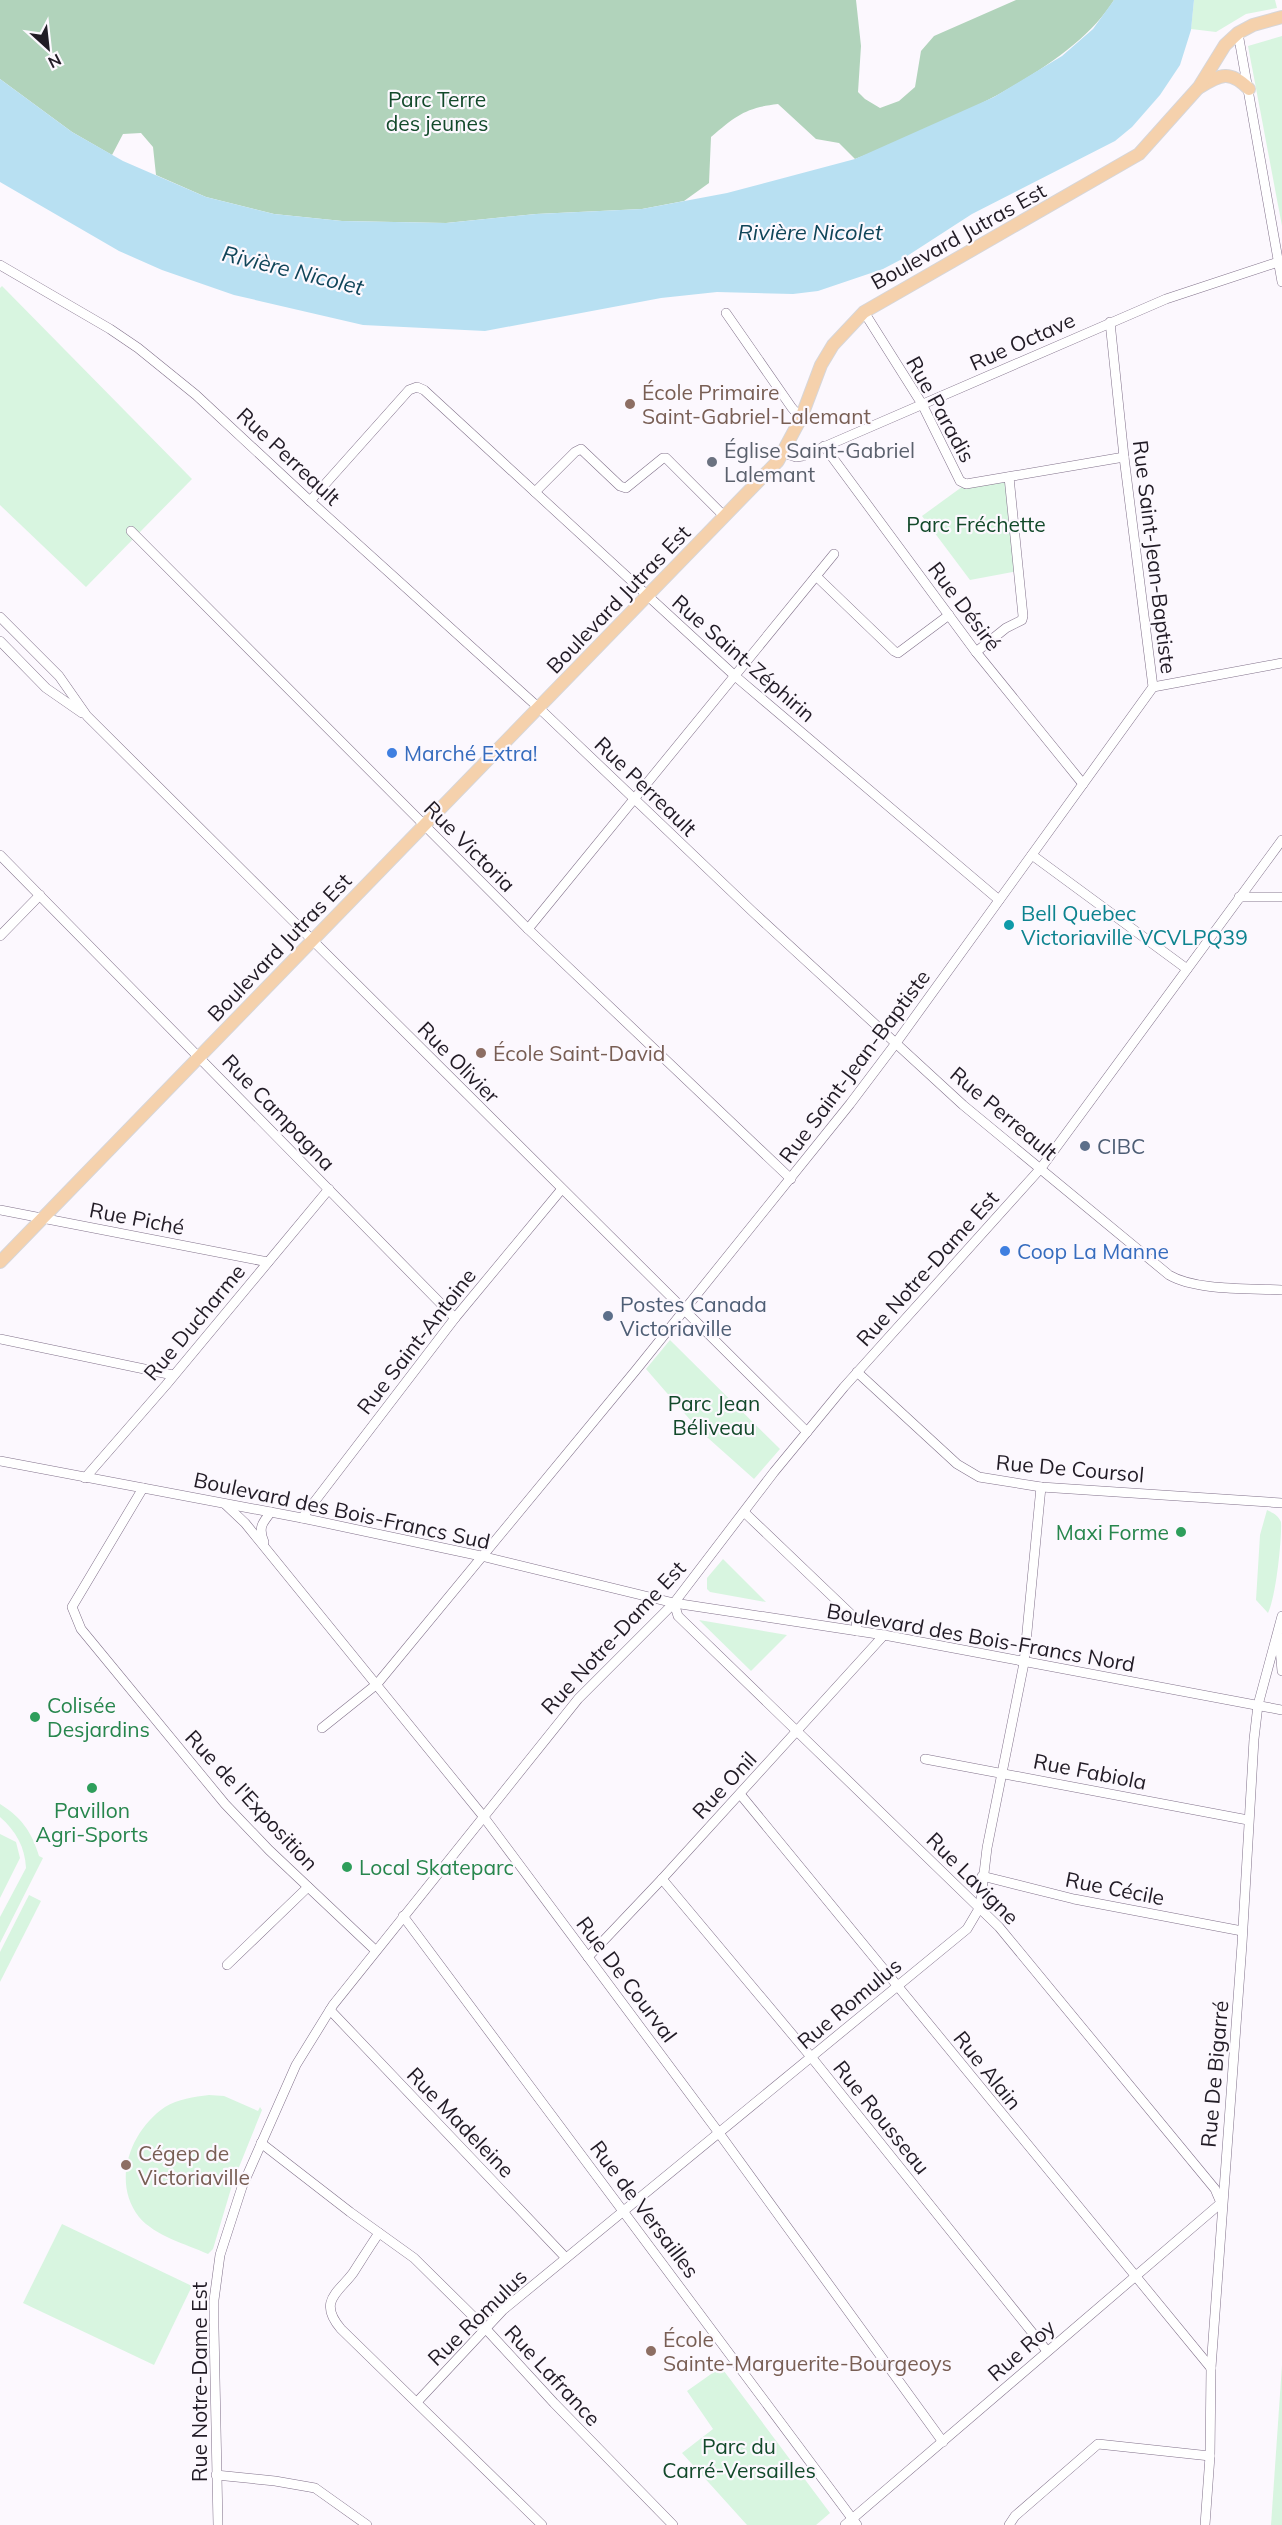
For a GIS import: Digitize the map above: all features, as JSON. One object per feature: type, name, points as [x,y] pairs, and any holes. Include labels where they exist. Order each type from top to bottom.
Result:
[{"type":"main road","name":"Boulevard Jutras Est","points":[[0,1262],[725,517],[783,453],[801,418],[821,365],[832,345],[864,312],[1121,166],[1152,142],[1199,87],[1215,60],[1238,33],[1253,25],[1282,17]]},
{"type":"main road","points":[[1199,87],[1224,75],[1236,77],[1249,89]]},
{"type":"street","points":[[1238,33],[1282,282]]},
{"type":"street","name":"Rue Octave","points":[[783,453],[796,457],[803,456],[1110,322],[1206,284],[1278,262]]},
{"type":"street","name":"Rue Perreault","points":[[0,265],[138,348],[196,395],[539,708],[633,800],[963,1105],[1175,1279],[1206,1285],[1282,1290]]},
{"type":"street","name":"Rue Paradis","points":[[864,312],[922,404],[960,481],[966,484],[1009,477]]},
{"type":"street","points":[[726,313],[801,418]]},
{"type":"street","name":"Rue Saint-Jean-Baptiste","points":[[322,1728],[377,1684],[791,1179],[896,1043],[1153,687],[1124,457],[1110,322]]},
{"type":"street","name":"Rue Saint-Zéphirin","points":[[310,501],[409,390],[417,387],[424,390],[735,676],[999,900]]},
{"type":"street","name":"Rue Désiré","points":[[824,446],[976,652],[1083,784]]},
{"type":"street","points":[[535,492],[575,452],[583,449],[620,486],[626,488],[660,459],[666,458],[725,517]]},
{"type":"street","points":[[976,652],[1006,628],[1022,620],[1023,616],[1009,477],[1124,457]]},
{"type":"street","name":"Rue Victoria","points":[[131,531],[528,929],[791,1179]]},
{"type":"street","points":[[528,929],[834,554]]},
{"type":"street","points":[[816,576],[898,653],[949,615]]},
{"type":"street","name":"Rue Olivier","points":[[0,617],[59,676],[87,716],[561,1190],[807,1432]]},
{"type":"street","name":"Rue Olivier","points":[[0,641],[45,688],[87,716]]},
{"type":"street","points":[[1153,687],[1282,663]]},
{"type":"street","name":"Rue Notre-Dame Est","points":[[218,2525],[214,2300],[220,2255],[227,2228],[261,2143],[296,2065],[330,2010],[375,1950],[578,1699],[674,1602],[857,1372],[1041,1168],[1282,840]]},
{"type":"street","name":"Rue Campagna","points":[[0,855],[455,1318]]},
{"type":"street","points":[[1032,855],[1187,969]]},
{"type":"street","points":[[0,936],[40,896]]},
{"type":"street","points":[[1239,897],[1282,897]]},
{"type":"street","name":"Rue Ducharme","points":[[85,1478],[328,1189]]},
{"type":"street","name":"Rue Saint-Antoine","points":[[302,1518],[455,1318],[561,1190]]},
{"type":"street","name":"Rue Piché","points":[[0,1210],[268,1262]]},
{"type":"street","points":[[0,1339],[173,1375]]},
{"type":"street","name":"Rue De Coursol","points":[[857,1372],[957,1464],[979,1477],[1041,1486],[1282,1503]]},
{"type":"street","name":"Boulevard des Bois-Francs Sud","points":[[0,1461],[302,1518],[482,1556],[674,1602]]},
{"type":"street","name":"Rue Romulus","points":[[417,2402],[503,2310],[967,1929],[980,1907],[982,1876],[1024,1663],[1041,1486]]},
{"type":"street","name":"Rue de l'Exposition","points":[[143,1488],[72,1607],[81,1629],[199,1774],[269,1850],[375,1950]]},
{"type":"street","name":"Rue De Courval","points":[[224,1503],[267,1550],[483,1816],[720,2133],[943,2442]]},
{"type":"street","points":[[267,1550],[260,1533],[261,1524],[271,1512]]},
{"type":"street","points":[[744,1512],[856,1619],[857,1631]]},
{"type":"street","name":"Boulevard des Bois-Francs Nord","points":[[674,1602],[884,1635],[1282,1710]]},
{"type":"street","name":"Rue Lavigne","points":[[674,1602],[678,1616],[980,1907],[1215,2189],[1221,2203]]},
{"type":"street","name":"Rue De Bigarré","points":[[1205,2525],[1221,2203],[1248,1820],[1258,1706],[1282,1616]]},
{"type":"street","name":"Rue De Bigarré","points":[[1279,1630],[1282,1671]]},
{"type":"street","name":"Rue Onil","points":[[588,1957],[884,1635]]},
{"type":"street","name":"Rue Fabiola","points":[[925,1758],[1248,1820]]},
{"type":"street","name":"Rue Alain","points":[[740,1794],[1211,2368]]},
{"type":"street","name":"Rue Cécile","points":[[982,1876],[1074,1899],[1242,1930]]},
{"type":"street","name":"Rue Rousseau","points":[[662,1879],[812,2058],[1047,2351]]},
{"type":"street","points":[[227,1965],[309,1887]]},
{"type":"street","name":"Rue de Versailles","points":[[403,1916],[624,2211],[852,2523]]},
{"type":"street","name":"Rue Madeleine","points":[[330,2010],[566,2258]]},
{"type":"street","name":"Rue Lafrance","points":[[261,2143],[414,2258],[486,2329],[554,2403],[673,2525]]},
{"type":"street","name":"Rue Roy","points":[[852,2523],[1047,2351],[1221,2203]]},
{"type":"street","points":[[379,2233],[349,2278],[337,2288],[332,2297],[332,2315],[341,2329],[542,2525]]},
{"type":"street","points":[[1009,2525],[1015,2516],[1098,2444],[1210,2456]]},
{"type":"street","points":[[216,2475],[315,2488],[367,2525]]},
{"type":"green space","name":"Parc Terre des jeunes","points":[[0,0],[856,0],[861,46],[858,92],[880,108],[899,101],[915,87],[921,51],[934,36],[1016,0],[1114,0],[1093,26],[1066,51],[1033,74],[997,95],[922,132],[855,159],[839,143],[816,139],[778,104],[749,110],[711,137],[709,183],[684,201],[642,209],[536,214],[446,223],[342,221],[274,214],[206,197],[156,175],[153,147],[141,133],[123,134],[112,155],[72,132],[0,79]]},
{"type":"green space","points":[[1194,0],[1275,0],[1277,8],[1246,14],[1216,32],[1191,29]]},
{"type":"green space","points":[[1282,36],[1282,226],[1248,46]]},
{"type":"green space","points":[[2,286],[192,479],[86,587],[0,505],[0,288]]},
{"type":"green space","name":"Parc Fréchette","points":[[1009,477],[1018,571],[970,580],[922,516],[966,484]]},
{"type":"green space","name":"Parc Jean Béliveau","points":[[670,1340],[780,1449],[754,1479],[699,1430],[646,1369]]},
{"type":"green space","points":[[1267,1510],[1277,1516],[1281,1522],[1276,1581],[1268,1613],[1256,1600],[1260,1535]]},
{"type":"green space","points":[[723,1559],[766,1602],[710,1592],[707,1589],[707,1578]]},
{"type":"green space","points":[[699,1620],[787,1635],[751,1671]]},
{"type":"green space","points":[[0,1804],[25,1826],[39,1856],[43,1858],[0,1943],[0,1917],[26,1868],[19,1840],[0,1817]]},
{"type":"green space","points":[[0,1834],[16,1842],[20,1858],[0,1898]]},
{"type":"green space","points":[[29,1895],[41,1901],[0,1982],[0,1952]]},
{"type":"green space","points":[[209,2095],[224,2096],[258,2111],[260,2107],[262,2110],[233,2182],[213,2249],[208,2254],[171,2239],[153,2229],[139,2217],[126,2188],[126,2172],[134,2142],[153,2117],[175,2102]]},
{"type":"green space","points":[[62,2224],[192,2286],[154,2365],[23,2303]]},
{"type":"green space","points":[[1282,2365],[1282,2525],[1271,2525]]},
{"type":"green space","name":"Parc du Carré-Versailles","points":[[721,2367],[830,2513],[816,2525],[747,2525],[682,2453],[713,2429],[687,2391]]},
{"type":"water","name":"Rivière Nicolet","points":[[1114,0],[1194,0],[1191,30],[1180,65],[1160,95],[1132,127],[1115,141],[972,214],[883,269],[818,291],[793,294],[717,292],[661,298],[485,331],[363,325],[234,295],[162,270],[119,251],[0,182],[0,79],[72,132],[123,161],[206,197],[274,214],[342,221],[446,223],[536,214],[642,209],[727,193],[855,159],[994,97],[1062,56],[1093,29]]},
{"type":"place","name":"École Primaire Saint-Gabriel-Lalemant","points":[[630,404]]},
{"type":"place","name":"Église Saint-Gabriel Lalemant","points":[[712,462]]},
{"type":"place","name":"Marché Extra!","points":[[392,753]]},
{"type":"place","name":"Bell Quebec Victoriaville VCVLPQ39","points":[[1009,925]]},
{"type":"place","name":"École Saint-David","points":[[481,1053]]},
{"type":"place","name":"CIBC","points":[[1085,1146]]},
{"type":"place","name":"Coop La Manne","points":[[1005,1251]]},
{"type":"place","name":"Postes Canada Victoriaville","points":[[608,1316]]},
{"type":"place","name":"Maxi Forme","points":[[1181,1532]]},
{"type":"place","name":"Colisée Desjardins","points":[[35,1717]]},
{"type":"place","name":"Pavillon Agri-Sports","points":[[92,1788]]},
{"type":"place","name":"Local Skateparc","points":[[347,1867]]},
{"type":"place","name":"Cégep de Victoriaville","points":[[126,2165]]},
{"type":"place","name":"École Sainte-Marguerite-Bourgeoys","points":[[651,2351]]}]
